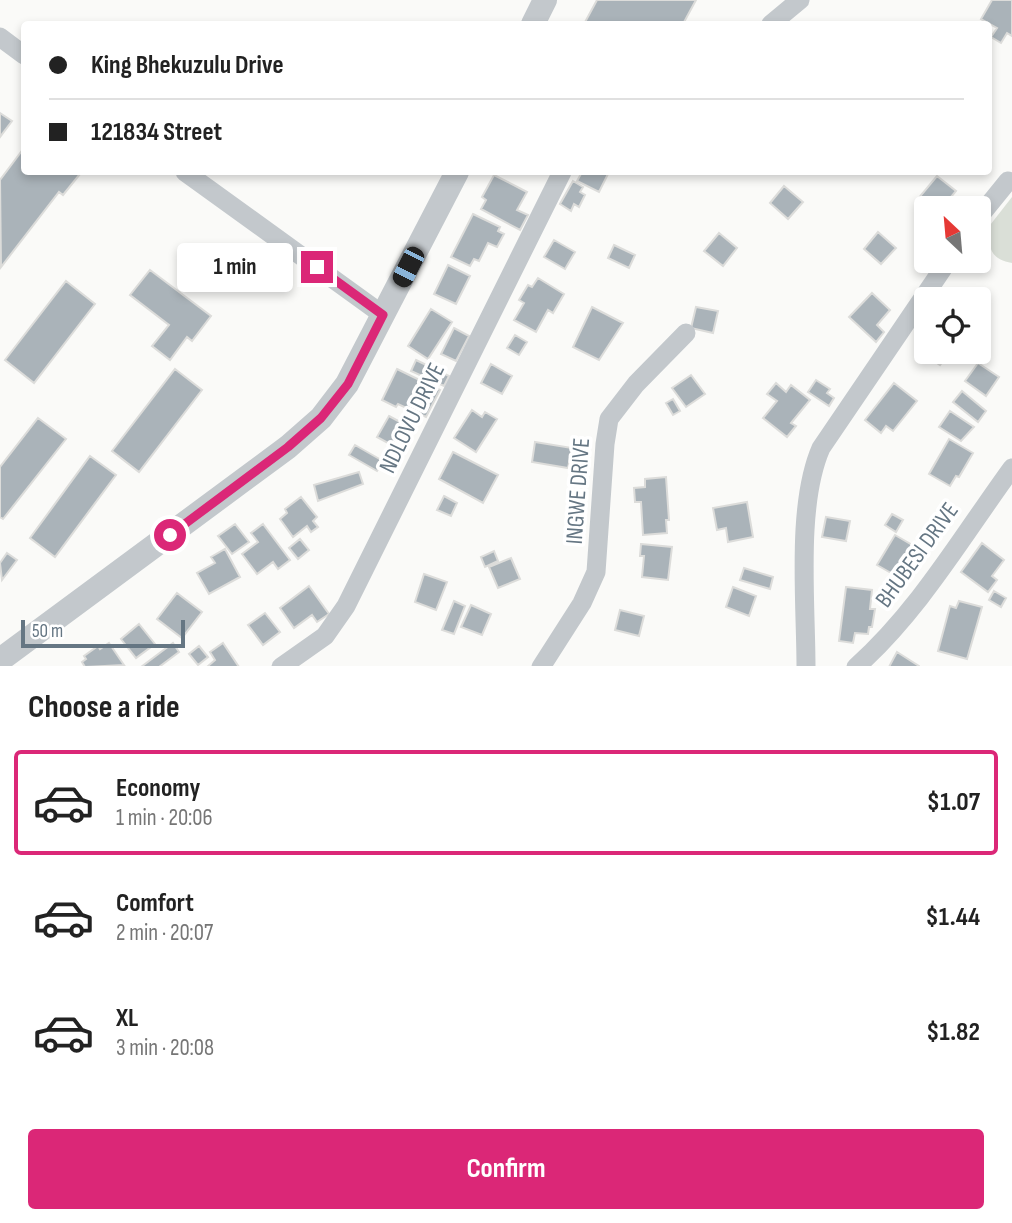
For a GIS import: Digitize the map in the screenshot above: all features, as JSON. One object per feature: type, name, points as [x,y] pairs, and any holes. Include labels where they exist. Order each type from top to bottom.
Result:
[{"type":"street","points":[[534,21],[545,0]]},
{"type":"street","points":[[775,21],[800,0]]},
{"type":"street","points":[[0,37],[21,53]]},
{"type":"street","points":[[189,175],[383,315]]},
{"type":"street","points":[[0,660],[304,434],[348,384],[455,175]]},
{"type":"street","name":"NDLOVU DRIVE","points":[[282,666],[325,636],[346,606],[561,175]]},
{"type":"street","points":[[991,202],[1008,181]]},
{"type":"street","points":[[807,666],[806,509],[814,464],[821,448],[940,273]]},
{"type":"street","name":"INGWE DRIVE","points":[[542,666],[582,603],[596,572],[603,468],[610,419],[636,384],[686,333]]},
{"type":"street","name":"BHUBESI DRIVE","points":[[857,666],[891,632],[927,588],[1012,468]]},
{"type":"shaded area","points":[[1012,197],[1012,263],[999,259],[992,252],[991,224]]},
{"type":"building","points":[[597,0],[696,0],[685,21],[586,21]]},
{"type":"building","points":[[992,0],[1012,0],[1012,36],[1007,33],[1001,43],[992,38],[997,28],[992,25],[992,21],[981,19]]},
{"type":"building","points":[[0,113],[12,121],[0,137]]},
{"type":"building","points":[[21,152],[21,175],[79,175],[63,195],[59,192],[1,267],[0,180]]},
{"type":"building","points":[[494,175],[527,192],[517,210],[528,215],[520,230],[481,209],[486,200],[482,197]]},
{"type":"building","points":[[580,175],[608,175],[599,192],[577,181]]},
{"type":"building","points":[[937,176],[956,191],[952,196],[920,196]]},
{"type":"building","points":[[573,181],[583,187],[580,192],[585,195],[579,207],[574,204],[571,211],[560,204]]},
{"type":"building","points":[[784,186],[803,202],[788,219],[770,203]]},
{"type":"building","points":[[473,214],[500,227],[498,231],[504,234],[497,247],[488,243],[479,261],[474,259],[470,266],[451,257]]},
{"type":"building","points":[[878,232],[896,248],[881,264],[864,249]]},
{"type":"building","points":[[719,233],[737,248],[723,266],[704,251]]},
{"type":"building","points":[[554,240],[575,252],[565,269],[544,257]]},
{"type":"building","points":[[614,245],[635,255],[629,268],[608,258]]},
{"type":"building","points":[[448,265],[470,276],[456,304],[434,294]]},
{"type":"building","points":[[150,270],[211,316],[192,341],[187,337],[170,360],[152,346],[169,325],[130,295]]},
{"type":"building","points":[[538,278],[564,294],[553,313],[548,310],[536,332],[514,320],[524,303],[519,300],[528,285],[532,287]]},
{"type":"building","points":[[66,281],[95,304],[34,383],[5,360]]},
{"type":"building","points":[[872,293],[890,310],[877,325],[884,332],[876,342],[849,317]]},
{"type":"building","points":[[592,307],[623,323],[599,360],[573,347]]},
{"type":"building","points":[[696,307],[718,311],[713,333],[691,328]]},
{"type":"building","points":[[431,309],[452,322],[428,359],[408,346]]},
{"type":"building","points":[[454,328],[469,336],[456,361],[441,354]]},
{"type":"building","points":[[515,335],[527,342],[519,355],[507,348]]},
{"type":"building","points":[[416,360],[449,376],[444,386],[411,371]]},
{"type":"building","points":[[491,364],[512,376],[502,394],[481,383]]},
{"type":"building","points":[[977,364],[999,377],[986,396],[965,381]]},
{"type":"building","points":[[175,369],[202,390],[139,472],[112,451]]},
{"type":"building","points":[[397,369],[440,390],[426,417],[382,400]]},
{"type":"building","points":[[691,375],[705,394],[686,407],[672,388]]},
{"type":"building","points":[[816,380],[830,389],[827,393],[834,398],[829,406],[808,392]]},
{"type":"building","points":[[776,383],[786,392],[791,385],[810,400],[791,423],[796,426],[787,437],[763,418],[777,401],[767,394]]},
{"type":"building","points":[[894,383],[917,401],[893,431],[886,426],[881,433],[865,420]]},
{"type":"building","points":[[962,391],[986,411],[978,422],[953,402]]},
{"type":"building","points":[[673,399],[680,411],[673,415],[666,403]]},
{"type":"building","points":[[472,410],[482,417],[485,412],[497,419],[476,452],[454,438]]},
{"type":"building","points":[[950,411],[974,427],[961,441],[939,427]]},
{"type":"building","points":[[389,416],[413,429],[408,439],[404,436],[397,448],[377,437]]},
{"type":"building","points":[[38,418],[66,439],[3,519],[0,517],[0,467]]},
{"type":"building","points":[[949,439],[973,453],[959,477],[956,476],[950,486],[929,474]]},
{"type":"building","points":[[535,442],[572,448],[568,468],[532,462]]},
{"type":"building","points":[[355,445],[383,461],[377,471],[349,455]]},
{"type":"building","points":[[453,452],[498,475],[483,503],[439,479]]},
{"type":"building","points":[[90,456],[116,475],[55,557],[30,538]]},
{"type":"building","points":[[359,472],[363,484],[318,501],[314,485]]},
{"type":"building","points":[[666,477],[669,520],[666,520],[667,533],[643,535],[641,502],[635,502],[634,488],[645,487],[645,479]]},
{"type":"building","points":[[444,496],[457,503],[451,516],[437,510]]},
{"type":"building","points":[[301,497],[317,517],[313,521],[318,527],[311,532],[307,526],[293,537],[280,519],[287,513],[285,509]]},
{"type":"building","points":[[747,502],[753,537],[728,542],[726,528],[717,530],[713,508]]},
{"type":"building","points":[[892,514],[903,520],[896,532],[885,525]]},
{"type":"building","points":[[826,517],[850,521],[846,541],[822,537]]},
{"type":"building","points":[[235,524],[249,542],[232,554],[218,536]]},
{"type":"building","points":[[263,524],[290,560],[278,569],[273,562],[257,574],[242,554],[258,542],[251,533]]},
{"type":"building","points":[[895,535],[919,549],[912,562],[908,560],[898,577],[877,565]]},
{"type":"building","points":[[300,539],[309,550],[298,559],[289,548]]},
{"type":"building","points":[[982,543],[1004,560],[992,576],[997,580],[988,592],[961,572]]},
{"type":"building","points":[[641,544],[672,547],[668,580],[642,577],[644,556],[640,556]]},
{"type":"building","points":[[225,549],[240,577],[209,594],[197,573],[215,563],[211,557]]},
{"type":"building","points":[[494,551],[498,561],[485,567],[481,557]]},
{"type":"building","points":[[7,553],[17,560],[2,580],[0,563]]},
{"type":"building","points":[[511,558],[520,579],[498,588],[489,567]]},
{"type":"building","points":[[744,568],[773,577],[770,589],[740,580]]},
{"type":"building","points":[[424,574],[447,582],[436,610],[415,602]]},
{"type":"building","points":[[309,586],[329,614],[317,622],[312,615],[294,628],[280,608]]},
{"type":"building","points":[[733,587],[756,596],[749,616],[726,607]]},
{"type":"building","points":[[846,587],[872,590],[870,609],[875,609],[868,634],[855,633],[853,643],[839,641]]},
{"type":"building","points":[[994,591],[1006,598],[1001,607],[989,600]]},
{"type":"building","points":[[177,593],[202,612],[182,638],[157,619]]},
{"type":"building","points":[[454,601],[465,606],[454,634],[442,630]]},
{"type":"building","points":[[959,601],[982,607],[967,659],[938,651],[950,606],[956,608]]},
{"type":"building","points":[[471,605],[491,614],[482,635],[461,627]]},
{"type":"building","points":[[620,610],[644,616],[639,636],[615,630]]},
{"type":"building","points":[[265,613],[280,632],[263,645],[248,625]]},
{"type":"building","points":[[139,624],[155,644],[136,658],[121,639]]},
{"type":"building","points":[[109,643],[124,665],[84,666],[82,662],[86,659],[84,656],[98,646],[100,649]]},
{"type":"building","points":[[173,643],[179,652],[160,666],[142,666]]},
{"type":"building","points":[[223,643],[238,666],[208,666],[215,660],[210,652]]},
{"type":"building","points":[[199,646],[208,657],[198,665],[189,654]]},
{"type":"building","points":[[897,652],[919,666],[890,666]]},
{"type":"route","points":[[170,535],[304,434],[321,418],[348,384],[383,315],[317,267]]}]
